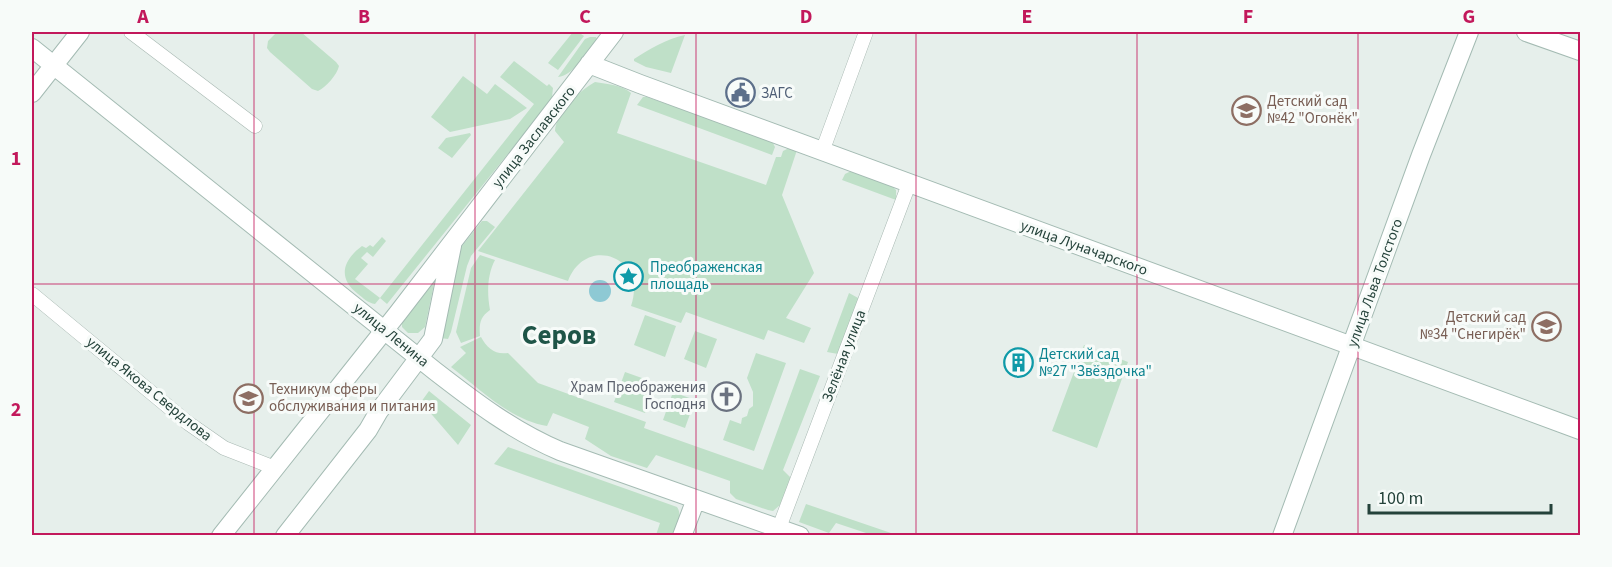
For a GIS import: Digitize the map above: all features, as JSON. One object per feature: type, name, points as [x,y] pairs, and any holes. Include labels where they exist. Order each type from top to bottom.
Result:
[{"type":"street","points":[[32,93],[80,32]]},
{"type":"street","points":[[130,32],[255,126]]},
{"type":"street","name":"улица Заславского","points":[[221,536],[453,242],[614,32]]},
{"type":"street","points":[[822,152],[866,32]]},
{"type":"street","name":"улица Льва Толстого","points":[[1282,536],[1421,155],[1469,32]]},
{"type":"street","points":[[1526,32],[1581,51]]},
{"type":"street","name":"улица Ленина","points":[[32,48],[483,409],[534,440],[800,536]]},
{"type":"street","name":"улица Луначарского","points":[[589,64],[822,152],[1581,430]]},
{"type":"street","name":"Зелёная улица","points":[[779,528],[909,184]]},
{"type":"street","name":"улица Заславского","points":[[285,536],[368,430],[433,339],[453,242]]},
{"type":"street","name":"улица Якова Свердлова","points":[[32,294],[188,423],[224,448],[275,468]]},
{"type":"street","points":[[682,536],[696,499]]},
{"type":"green space","points":[[277,32],[301,32],[336,62],[338,69],[328,84],[318,91],[312,89],[270,52],[267,48],[268,41]]},
{"type":"green space","points":[[573,32],[584,36],[558,70],[548,63]]},
{"type":"green space","points":[[685,35],[671,73],[646,67],[634,61],[658,45]]},
{"type":"green space","points":[[590,37],[597,39],[580,62],[564,76],[558,77],[585,39]]},
{"type":"green space","points":[[514,61],[547,86],[549,84],[553,88],[548,104],[387,304],[380,298],[534,104],[500,77]]},
{"type":"green space","points":[[463,76],[487,94],[495,84],[527,108],[510,119],[450,132],[431,117]]},
{"type":"green space","points":[[595,82],[619,87],[631,93],[617,133],[766,185],[776,157],[781,157],[783,151],[789,148],[797,150],[782,195],[814,273],[786,318],[811,328],[804,343],[768,330],[764,340],[686,312],[681,323],[631,306],[634,289],[631,275],[623,264],[613,258],[600,255],[588,258],[577,267],[568,281],[478,251],[564,142],[555,131],[556,124],[564,110],[576,96]]},
{"type":"green space","points":[[643,97],[772,141],[775,147],[772,155],[637,105]]},
{"type":"green space","points":[[470,133],[471,135],[452,158],[438,148],[446,138]]},
{"type":"green space","points":[[853,170],[891,185],[896,190],[896,200],[842,180],[845,174]]},
{"type":"green space","points":[[482,221],[487,221],[495,227],[471,256],[451,332],[448,339],[440,338],[458,251]]},
{"type":"green space","points":[[382,237],[386,241],[373,257],[367,252],[361,258],[368,264],[355,279],[380,298],[375,304],[351,288],[347,282],[345,269],[350,257],[356,251],[362,246],[373,247]]},
{"type":"green space","points":[[480,255],[495,260],[488,285],[490,310],[481,321],[480,336],[461,343],[456,332],[471,268]]},
{"type":"green space","points":[[432,281],[434,284],[425,327],[418,333],[408,333],[402,327],[402,321]]},
{"type":"green space","points":[[849,293],[860,299],[838,354],[827,352]]},
{"type":"green space","points":[[645,315],[676,326],[665,357],[634,345]]},
{"type":"green space","points":[[695,331],[717,339],[706,368],[684,359]]},
{"type":"green space","points":[[481,337],[492,350],[508,353],[538,383],[646,422],[644,428],[763,470],[800,369],[820,376],[783,470],[791,478],[780,505],[773,511],[736,499],[730,493],[730,481],[656,455],[647,468],[611,456],[585,439],[589,427],[553,413],[547,426],[520,417],[484,394],[451,367],[466,353],[460,347]]},
{"type":"green space","points":[[1084,345],[1128,362],[1097,448],[1052,431]]},
{"type":"green space","points":[[756,353],[786,363],[754,451],[723,440],[730,420],[741,424],[742,418],[747,416],[749,409],[753,406],[753,392],[747,378]]},
{"type":"green space","points":[[625,372],[656,383],[645,413],[614,402]]},
{"type":"green space","points":[[429,391],[471,425],[458,445],[421,402]]},
{"type":"green space","points":[[673,392],[695,400],[685,428],[663,420]]},
{"type":"green space","points":[[508,447],[677,507],[679,510],[678,525],[673,535],[656,535],[660,523],[494,464]]},
{"type":"green space","points":[[806,504],[891,533],[890,535],[872,535],[836,523],[829,533],[799,522]]},
{"type":"water","points":[[600,280],[608,283],[611,291],[608,299],[600,302],[592,299],[589,291],[592,283]]},
{"type":"place","name":"ЗАГС","points":[[740,93]]},
{"type":"place","name":"Детский сад №42 \"Огонёк\"","points":[[1246,110]]},
{"type":"place","name":"Преображенская площадь","points":[[629,276]]},
{"type":"place","name":"Детский сад №34 \"Снегирёк\"","points":[[1547,326]]},
{"type":"place","name":"Детский сад №27 \"Звёздочка\"","points":[[1018,363]]},
{"type":"place","name":"Храм Преображения Господня","points":[[727,396]]},
{"type":"place","name":"Техникум сферы обслуживания и питания","points":[[248,398]]},
{"type":"district","name":"Серов","points":[[559,335]]}]
